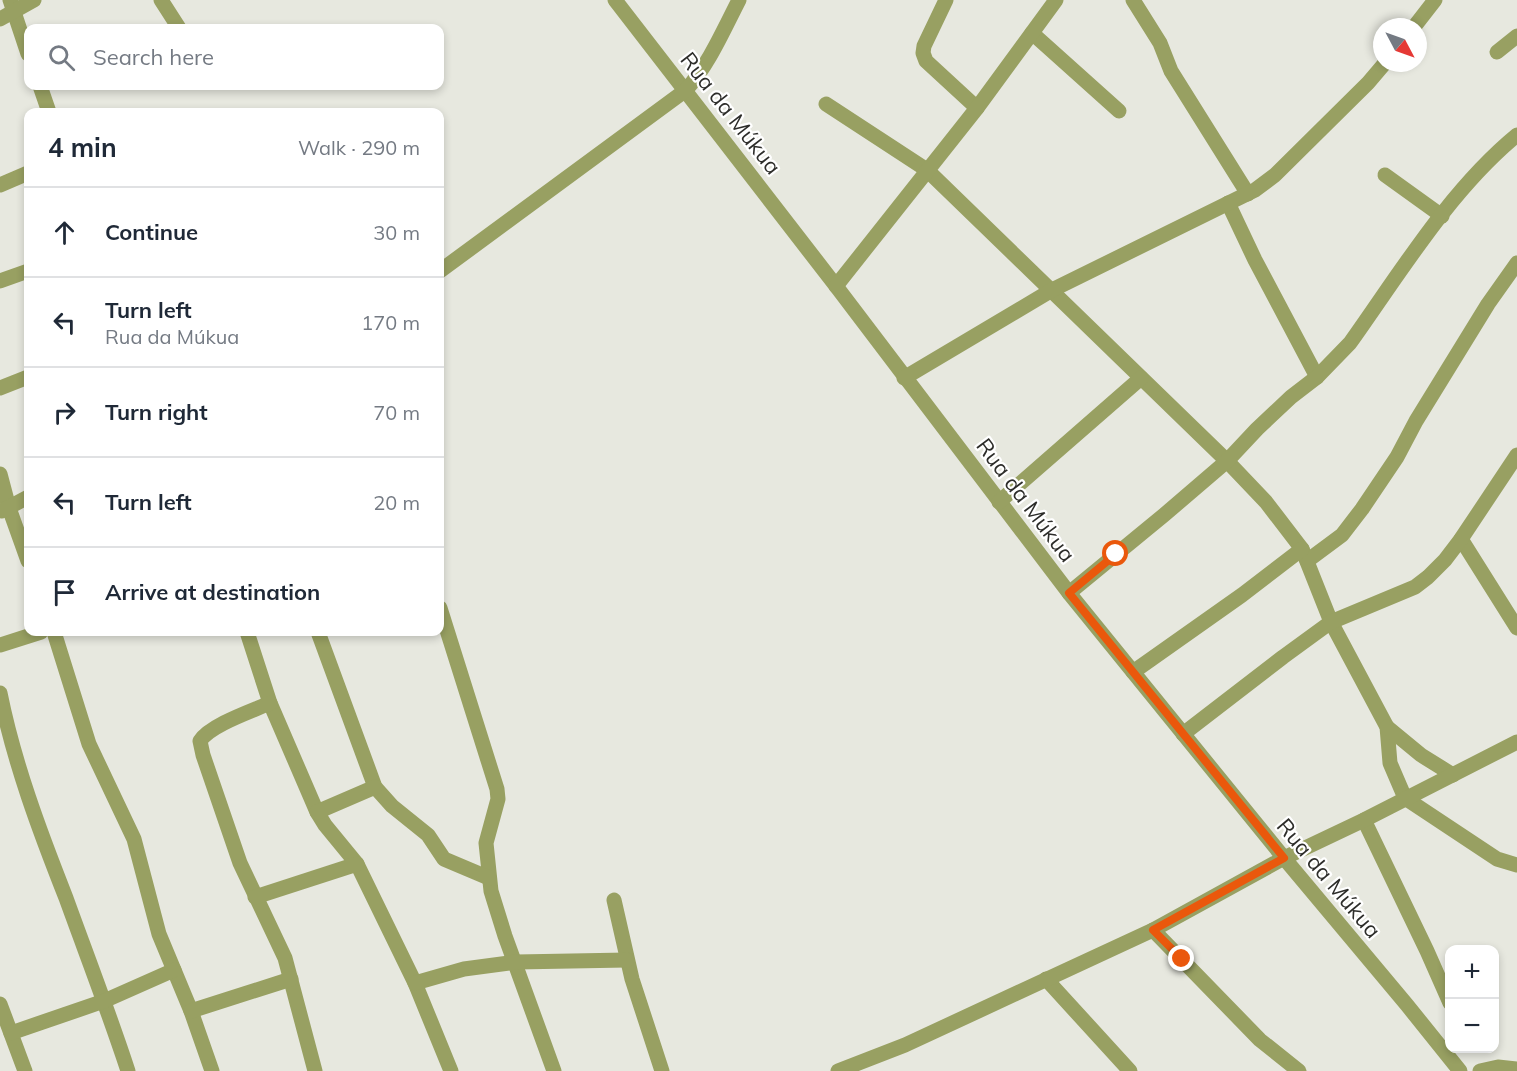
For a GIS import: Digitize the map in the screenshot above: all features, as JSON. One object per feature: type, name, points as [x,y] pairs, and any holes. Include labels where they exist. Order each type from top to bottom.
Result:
[{"type":"street","points":[[24,45],[8,10],[34,0]]},
{"type":"street","points":[[161,0],[176,24]]},
{"type":"street","name":"Rua da Múkua","points":[[615,0],[1069,593],[1284,858],[1454,1060]]},
{"type":"street","points":[[444,268],[686,90],[696,79],[739,0]]},
{"type":"street","points":[[946,0],[923,53],[926,61],[977,108]]},
{"type":"street","points":[[836,286],[977,108],[1056,0]]},
{"type":"street","points":[[1421,18],[1435,0]]},
{"type":"street","points":[[1138,2],[1160,43],[1171,71],[1248,194]]},
{"type":"street","points":[[1032,33],[1119,111]]},
{"type":"street","points":[[1497,52],[1517,36]]},
{"type":"street","points":[[904,378],[1052,290],[1248,194],[1275,175],[1376,72]]},
{"type":"street","points":[[41,90],[48,108]]},
{"type":"street","points":[[826,104],[927,170],[1227,461],[1266,502],[1304,555],[1331,622],[1387,727],[1421,755],[1453,775]]},
{"type":"street","points":[[1069,593],[1227,461],[1278,408],[1317,376],[1350,343],[1475,174],[1517,135]]},
{"type":"street","points":[[0,185],[24,175]]},
{"type":"street","points":[[1385,175],[1442,216]]},
{"type":"street","points":[[1228,203],[1255,260],[1317,376]]},
{"type":"street","points":[[1133,672],[1242,595],[1304,555],[1342,535],[1397,457],[1416,421],[1488,304],[1517,263]]},
{"type":"street","points":[[0,281],[24,272]]},
{"type":"street","points":[[999,502],[1141,378]]},
{"type":"street","points":[[0,388],[24,379]]},
{"type":"street","points":[[1183,734],[1331,622],[1415,587],[1445,561],[1517,455]]},
{"type":"street","points":[[0,474],[4,510],[24,552]]},
{"type":"street","points":[[4,510],[24,499]]},
{"type":"street","points":[[1461,539],[1517,628]]},
{"type":"street","points":[[444,622],[497,789],[498,799],[486,843],[489,878],[505,936],[554,1071]]},
{"type":"street","points":[[0,645],[28,636]]},
{"type":"street","points":[[55,636],[89,744],[134,839],[159,934],[191,1011],[212,1071]]},
{"type":"street","points":[[248,636],[270,703],[317,812],[357,864],[415,983],[451,1071]]},
{"type":"street","points":[[319,636],[375,787],[392,806],[428,835],[444,859],[489,878]]},
{"type":"street","points":[[0,693],[43,838],[128,1071]]},
{"type":"street","points":[[270,703],[214,728],[204,734],[200,741],[240,863],[285,958],[315,1071]]},
{"type":"street","points":[[1387,727],[1390,763],[1405,798],[1497,859],[1517,865]]},
{"type":"street","points":[[838,1071],[905,1045],[1153,930],[1284,858],[1517,742]]},
{"type":"street","points":[[317,812],[375,787]]},
{"type":"street","points":[[1364,820],[1447,999]]},
{"type":"street","points":[[255,897],[288,884],[357,864]]},
{"type":"street","points":[[615,900],[627,960],[662,1071]]},
{"type":"street","points":[[1153,930],[1260,1040],[1299,1071]]},
{"type":"street","points":[[415,983],[464,969],[516,962],[627,960]]},
{"type":"street","points":[[11,1033],[104,1001],[174,970]]},
{"type":"street","points":[[191,1011],[291,979]]},
{"type":"street","points":[[1046,979],[1130,1071]]},
{"type":"street","points":[[0,1004],[26,1071]]},
{"type":"street","points":[[1480,1071],[1498,1067],[1517,1069]]},
{"type":"route","points":[[1116,554],[1069,593],[1284,858],[1153,930],[1182,959]]}]
